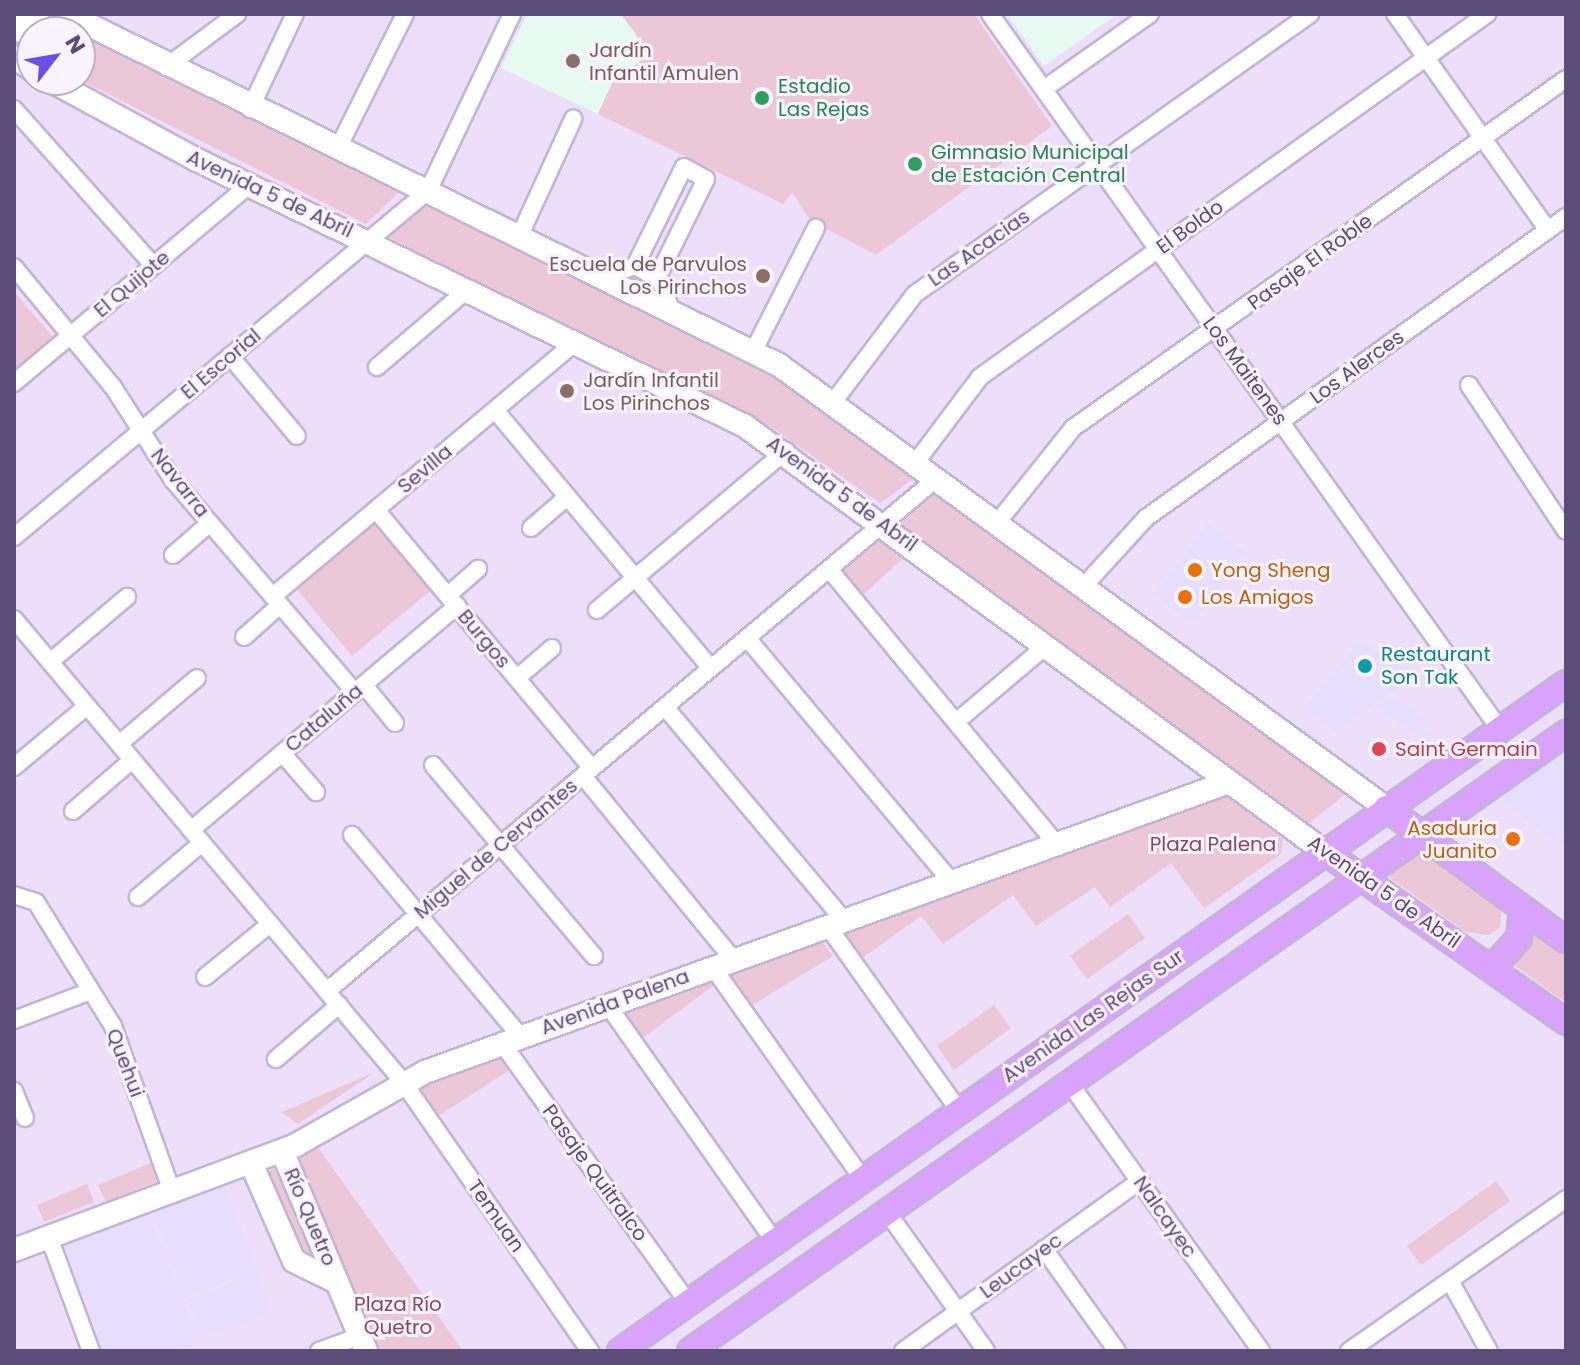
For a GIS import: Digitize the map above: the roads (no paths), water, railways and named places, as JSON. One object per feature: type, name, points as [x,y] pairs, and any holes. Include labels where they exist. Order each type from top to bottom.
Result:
[{"type":"main road","points":[[14,31],[37,14]]},
{"type":"main road","points":[[96,27],[250,109],[606,276],[754,350],[834,401],[1566,940]]},
{"type":"main road","name":"Avenida 5 de Abril","points":[[80,96],[249,185],[576,342],[786,451],[1229,782],[1361,878],[1493,967],[1566,1022]]},
{"type":"main road","name":"Avenida Las Rejas Sur","points":[[620,1351],[1566,683]]},
{"type":"main road","name":"Avenida Las Rejas Sur","points":[[690,1351],[1566,733]]},
{"type":"main road","name":"Avenida Palena","points":[[14,1250],[282,1151],[403,1082],[511,1040],[1229,782]]},
{"type":"main road","points":[[1493,967],[1519,938],[1522,909]]},
{"type":"main road","name":"Río Quetro","points":[[282,1151],[363,1343]]},
{"type":"main road","name":"Río Quetro","points":[[251,1163],[294,1261],[337,1282]]},
{"type":"street","points":[[166,67],[237,14]]},
{"type":"street","points":[[250,109],[295,14]]},
{"type":"street","points":[[337,150],[405,14]]},
{"type":"street","points":[[428,191],[512,14]]},
{"type":"street","name":"Los Maitenes","points":[[990,14],[1499,728]]},
{"type":"street","points":[[1044,89],[1150,14]]},
{"type":"street","name":"Las Acacias","points":[[834,401],[908,299],[1310,14]]},
{"type":"street","points":[[1395,14],[1548,230]]},
{"type":"street","name":"El Boldo","points":[[916,462],[980,377],[1487,14]]},
{"type":"street","name":"Pasaje El Roble","points":[[997,523],[1064,436],[1566,79]]},
{"type":"street","points":[[14,109],[153,265]]},
{"type":"street","points":[[520,235],[573,119]]},
{"type":"street","points":[[606,276],[635,266],[684,167],[706,179],[657,278]]},
{"type":"street","name":"El Quijote","points":[[14,383],[249,185]]},
{"type":"street","name":"El Escorial","points":[[14,537],[428,191]]},
{"type":"street","name":"Los Alerces","points":[[1083,587],[1135,527],[1566,217]]},
{"type":"street","points":[[754,350],[816,228]]},
{"type":"street","points":[[635,266],[657,278],[670,307]]},
{"type":"street","name":"Navarra","points":[[14,267],[70,335],[210,523],[277,600],[395,723]]},
{"type":"street","points":[[377,367],[468,289]]},
{"type":"street","name":"Sevilla","points":[[244,637],[277,600],[376,510],[576,342]]},
{"type":"street","points":[[230,356],[297,436]]},
{"type":"street","points":[[1469,385],[1566,531]]},
{"type":"street","points":[[495,410],[711,668]]},
{"type":"street","points":[[597,610],[786,451]]},
{"type":"street","name":"Miguel de Cervantes","points":[[327,991],[937,478]]},
{"type":"street","points":[[531,528],[567,497]]},
{"type":"street","name":"Burgos","points":[[376,510],[517,678],[588,772],[722,963],[863,1179]]},
{"type":"street","points":[[173,555],[210,523]]},
{"type":"street","name":"Cataluña","points":[[138,897],[282,753],[360,688],[452,601],[478,569]]},
{"type":"street","points":[[829,569],[1056,843]]},
{"type":"street","points":[[50,662],[127,597]]},
{"type":"street","name":"Temuan","points":[[14,619],[403,1082],[590,1351]]},
{"type":"street","points":[[747,638],[951,881]]},
{"type":"street","points":[[956,722],[1047,645]]},
{"type":"street","points":[[517,678],[552,648]]},
{"type":"street","points":[[119,744],[197,678]]},
{"type":"street","points":[[14,767],[87,706]]},
{"type":"street","points":[[665,707],[835,922],[959,1111]]},
{"type":"street","points":[[282,753],[316,792]]},
{"type":"street","points":[[73,811],[132,760]]},
{"type":"street","points":[[433,765],[594,956]]},
{"type":"street","name":"Pasaje Quitralco","points":[[352,835],[419,914],[511,1040],[688,1303]]},
{"type":"street","name":"Quehui","points":[[14,895],[36,902],[88,992],[113,1026],[172,1192]]},
{"type":"street","points":[[205,977],[270,924]]},
{"type":"street","points":[[14,1020],[88,992]]},
{"type":"street","points":[[607,1004],[775,1242]]},
{"type":"street","points":[[276,1059],[339,1005]]},
{"type":"street","name":"Nalcayec","points":[[1070,1084],[1261,1351]]},
{"type":"street","points":[[14,1091],[25,1118]]},
{"type":"street","name":"Leucayec","points":[[903,1351],[1140,1181]]},
{"type":"street","points":[[1349,1351],[1566,1199]]},
{"type":"street","points":[[887,1212],[986,1351]]},
{"type":"street","points":[[49,1237],[91,1351]]},
{"type":"street","points":[[1044,1249],[1117,1351]]},
{"type":"street","points":[[1450,1281],[1489,1351]]},
{"type":"street","points":[[319,1351],[363,1343]]},
{"type":"place","name":"Jardín Infantil Amulen","points":[[573,61]]},
{"type":"place","name":"Estadio Las Rejas","points":[[762,98]]},
{"type":"place","name":"Gimnasio Municipal de Estación Central","points":[[915,164]]},
{"type":"place","name":"Escuela de Parvulos Los Pirinchos","points":[[763,276]]},
{"type":"place","name":"Jardín Infantil Los Pirinchos","points":[[567,391]]},
{"type":"place","name":"Yong Sheng","points":[[1195,570]]},
{"type":"place","name":"Los Amigos","points":[[1185,597]]},
{"type":"place","name":"Restaurant Son Tak","points":[[1365,666]]},
{"type":"place","name":"Saint Germain","points":[[1379,749]]},
{"type":"place","name":"Asaduria Juanito","points":[[1513,839]]},
{"type":"park label","name":"Plaza Palena","points":[[1213,844]]},
{"type":"park label","name":"Plaza Río Quetro","points":[[398,1316]]}]
